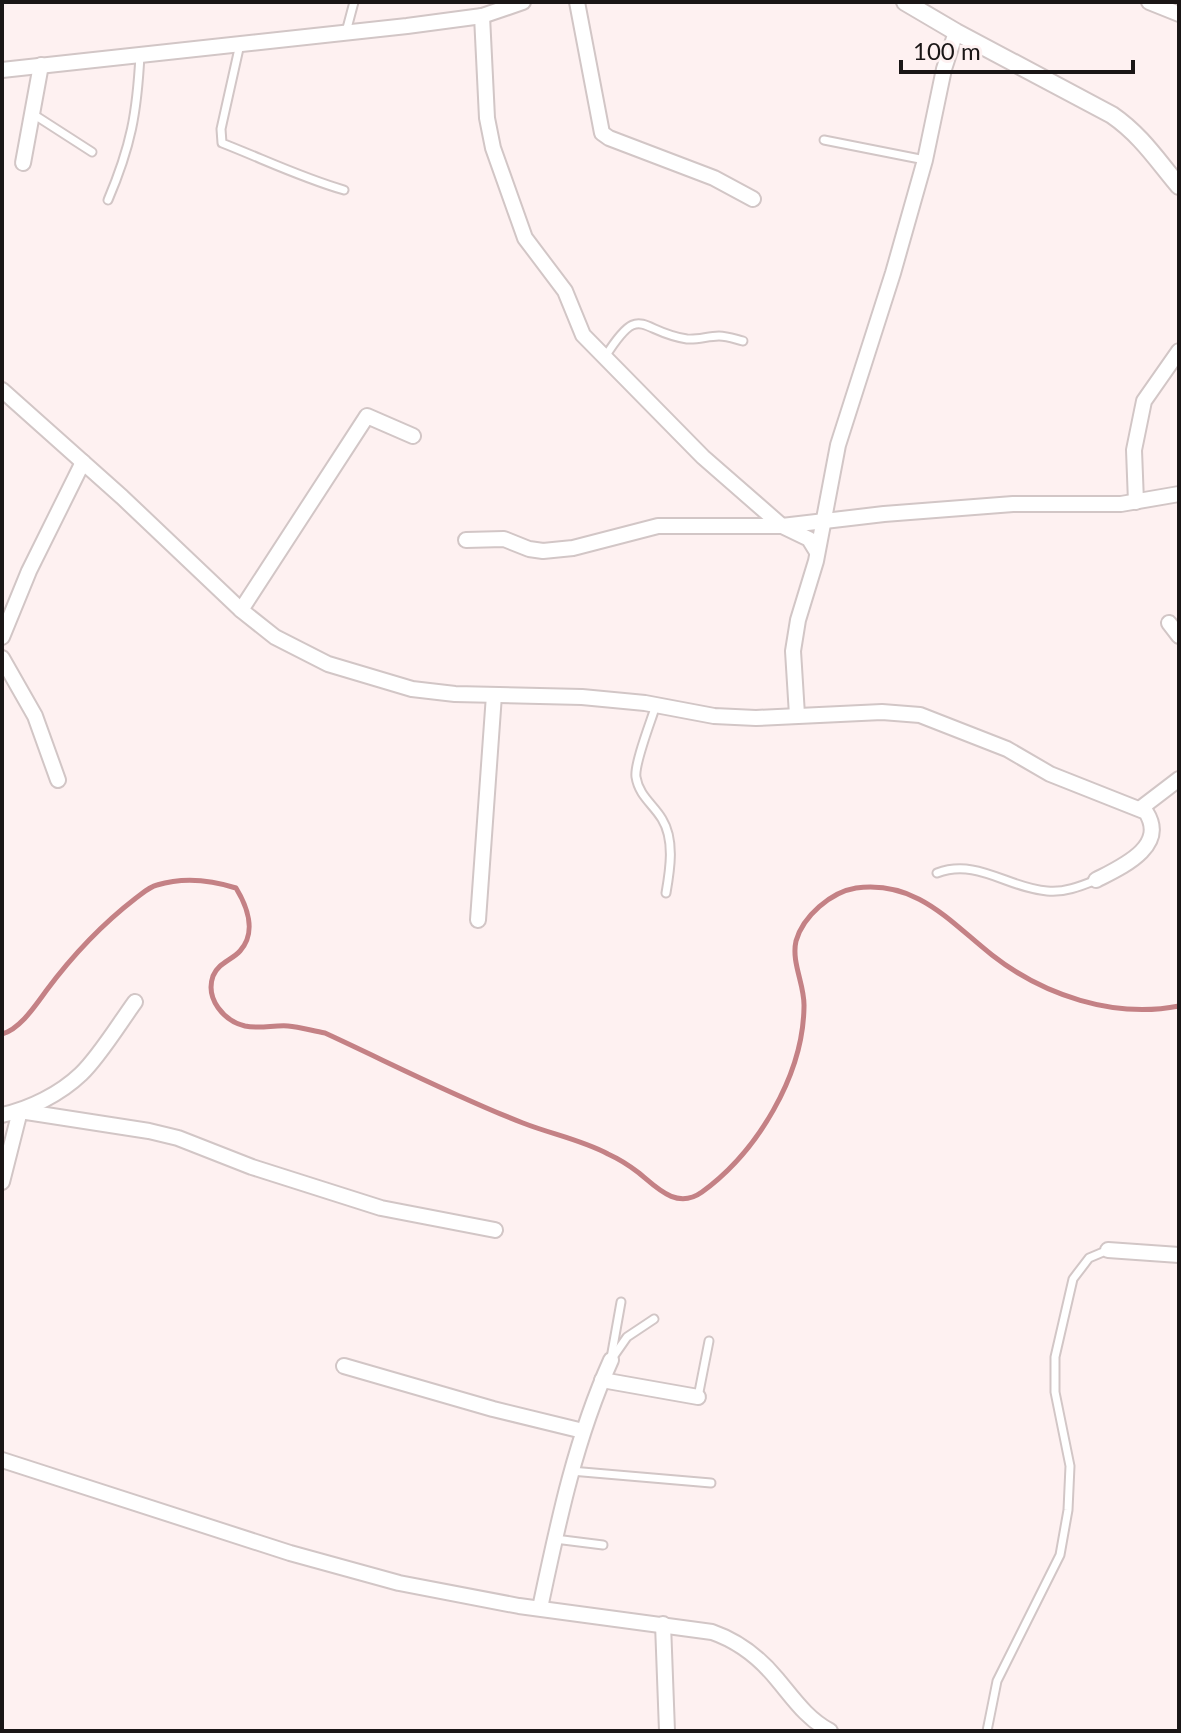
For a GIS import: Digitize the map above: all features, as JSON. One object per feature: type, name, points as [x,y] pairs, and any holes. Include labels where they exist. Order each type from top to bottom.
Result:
[{"type":"street","points":[[2,70],[482,16],[523,2]]},
{"type":"street","points":[[577,2],[602,133],[714,178],[753,199]]},
{"type":"street","points":[[905,2],[1112,115],[1151,148],[1179,186]]},
{"type":"street","points":[[1149,2],[1179,14]]},
{"type":"street","points":[[482,16],[487,118],[493,148],[518,222],[533,250],[565,291],[583,335],[703,457],[782,526],[809,539],[817,552]]},
{"type":"street","points":[[797,715],[794,635],[817,552],[838,445],[893,273],[956,32]]},
{"type":"street","points":[[23,163],[41,65]]},
{"type":"street","points":[[1136,502],[1134,450],[1144,401],[1179,351]]},
{"type":"street","points":[[2,390],[241,610],[294,648],[370,678],[412,689],[582,697],[656,705],[714,716],[756,718],[882,712],[920,715],[1007,749],[1050,774],[1141,808],[1151,820],[1152,832],[1146,848],[1132,861],[1096,880]]},
{"type":"street","points":[[241,610],[367,416],[413,436]]},
{"type":"street","points":[[2,637],[41,545],[83,462]]},
{"type":"street","points":[[466,540],[504,539],[543,551],[585,546],[658,526],[782,526],[1013,504],[1121,504],[1179,494]]},
{"type":"street","points":[[1169,623],[1179,636]]},
{"type":"street","points":[[2,658],[35,716],[58,780]]},
{"type":"street","points":[[478,920],[494,695]]},
{"type":"street","points":[[1141,808],[1179,779]]},
{"type":"street","points":[[2,1115],[40,1102],[81,1074],[135,1002]]},
{"type":"street","points":[[2,1182],[20,1111]]},
{"type":"street","points":[[20,1111],[178,1138],[252,1167],[381,1208],[495,1230]]},
{"type":"street","points":[[1108,1250],[1179,1255]]},
{"type":"street","points":[[540,1608],[571,1471],[611,1360]]},
{"type":"street","points":[[344,1366],[583,1431]]},
{"type":"street","points":[[602,1380],[698,1397]]},
{"type":"street","points":[[2,1460],[290,1553],[442,1593],[712,1632],[735,1640],[775,1676],[812,1719],[830,1731]]},
{"type":"street","points":[[663,1624],[667,1731]]},
{"type":"lane","points":[[346,32],[354,2]]},
{"type":"lane","points":[[240,44],[221,129],[222,143],[291,173],[344,190]]},
{"type":"lane","points":[[108,200],[133,130],[140,55]]},
{"type":"lane","points":[[32,114],[92,152]]},
{"type":"lane","points":[[824,140],[925,160]]},
{"type":"lane","points":[[605,357],[620,332],[638,323],[683,338],[720,336],[743,341]]},
{"type":"lane","points":[[656,705],[636,773],[642,795],[663,820],[667,832],[670,871],[666,893]]},
{"type":"lane","points":[[937,873],[960,868],[977,870],[1031,889],[1051,892],[1096,880]]},
{"type":"lane","points":[[987,1731],[997,1681],[1060,1555],[1068,1510],[1070,1466],[1055,1392],[1055,1357],[1073,1279],[1089,1258],[1108,1250]]},
{"type":"lane","points":[[611,1360],[621,1302]]},
{"type":"lane","points":[[611,1360],[627,1337],[654,1319]]},
{"type":"lane","points":[[698,1397],[709,1341]]},
{"type":"lane","points":[[571,1471],[711,1483]]},
{"type":"lane","points":[[555,1539],[603,1545]]},
{"type":"waterway","points":[[2,1034],[27,1016],[99,930],[149,889],[187,880],[226,885],[236,888],[240,895],[247,911],[249,927],[245,944],[218,968],[211,985],[214,1001],[230,1019],[250,1027],[288,1026],[325,1033],[498,1113],[598,1149],[628,1165],[668,1195],[684,1199],[702,1192],[722,1175],[741,1156],[773,1110],[786,1085],[802,1033],[804,999],[795,958],[796,941],[811,914],[847,890],[878,887],[915,897],[947,917],[1012,969],[1056,992],[1105,1006],[1130,1009],[1179,1006]]}]
